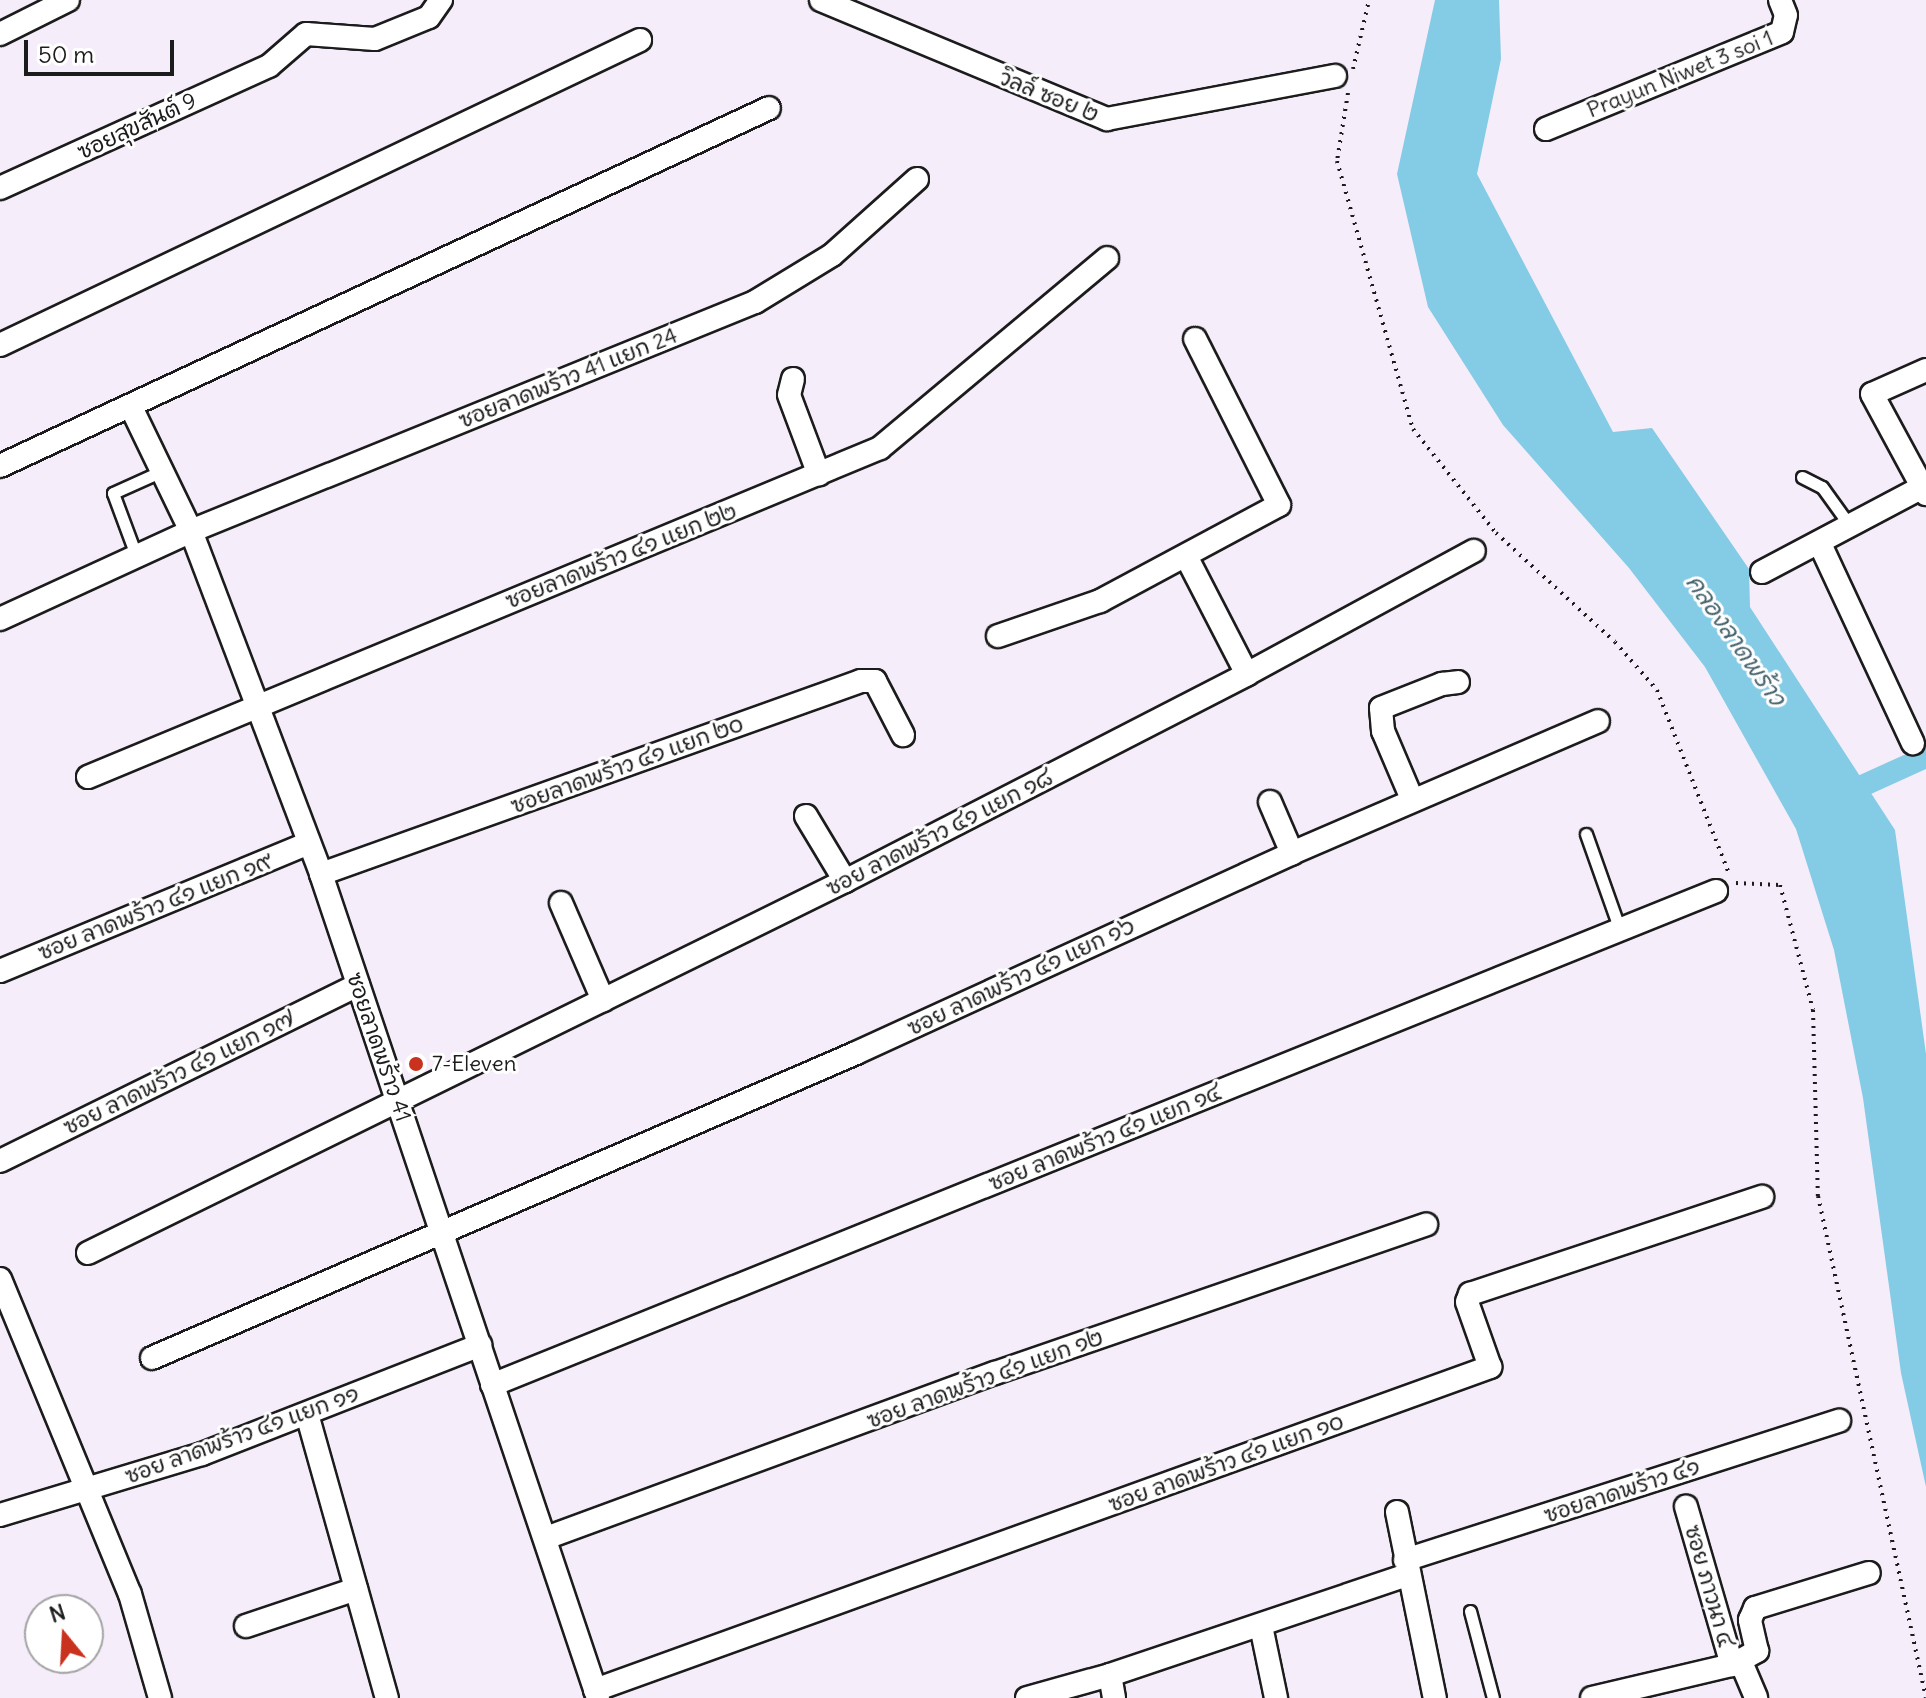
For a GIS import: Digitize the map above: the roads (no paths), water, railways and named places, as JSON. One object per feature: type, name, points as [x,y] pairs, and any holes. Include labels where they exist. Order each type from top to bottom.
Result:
[{"type":"street","points":[[0,34],[68,0]]},
{"type":"street","name":"ซอยสุขสันต์ 9","points":[[0,188],[269,66],[306,34],[375,39],[429,17],[441,0]]},
{"type":"street","name":"วิลล์ ซอย ๒","points":[[821,0],[1107,119],[1335,76]]},
{"type":"street","name":"Prayun Niwet 3 soi 1","points":[[1546,129],[1782,32],[1786,15],[1780,0]]},
{"type":"street","points":[[0,345],[640,40]]},
{"type":"street","points":[[0,466],[769,108]]},
{"type":"street","name":"ซอยลาดพร้าว 41 แยก 24","points":[[0,619],[191,531],[780,290],[832,255],[917,179]]},
{"type":"street","name":"ซอยลาดพร้าว ๔๑ แยก ๒๒","points":[[88,777],[819,475],[897,439],[1107,258]]},
{"type":"street","points":[[998,636],[1100,601],[1280,502],[1195,339]]},
{"type":"street","points":[[1762,572],[1925,488],[1872,394],[1926,370]]},
{"type":"street","points":[[793,379],[789,395],[819,475]]},
{"type":"street","name":"ซอยลาดพร้าว 41","points":[[131,407],[191,531],[321,874],[597,1694]]},
{"type":"street","points":[[1820,544],[1913,743]]},
{"type":"street","name":"ซอย ลาดพร้าว ๔๑ แยก ๑๘","points":[[88,1253],[398,1104],[845,881],[1247,674],[1474,551]]},
{"type":"street","points":[[1186,556],[1247,674]]},
{"type":"street","name":"ซอยลาดพร้าว ๔๑ แยก ๒๐","points":[[321,874],[861,681],[875,681],[903,735]]},
{"type":"street","points":[[1412,799],[1383,731],[1381,708],[1442,684],[1458,682]]},
{"type":"street","name":"ซอย ลาดพร้าว ๔๑ แยก ๑๖","points":[[152,1358],[856,1053],[1412,799],[1598,721]]},
{"type":"street","points":[[1270,802],[1292,853]]},
{"type":"street","points":[[806,816],[845,881]]},
{"type":"street","name":"ซอย ลาดพร้าว ๔๑ แยก ๑๙","points":[[0,971],[309,843]]},
{"type":"street","name":"ซอย ลาดพร้าว ๔๑ แยก ๑๔","points":[[492,1385],[1716,891]]},
{"type":"street","points":[[561,903],[603,1000]]},
{"type":"street","name":"ซอย ลาดพร้าว ๔๑ แยก ๑๗","points":[[0,1161],[358,985]]},
{"type":"street","name":"ซอย ลาดพร้าว ๔๑ แยก ๑๐","points":[[597,1694],[1490,1367],[1493,1363],[1467,1302],[1470,1294],[1762,1197]]},
{"type":"street","name":"ซอย ลาดพร้าว ๔๑ แยก ๑๒","points":[[546,1538],[995,1373],[1426,1225]]},
{"type":"street","points":[[0,1279],[90,1489],[130,1594],[160,1698]]},
{"type":"street","name":"ซอย ลาดพร้าว ๔๑ แยก ๑๑","points":[[0,1515],[90,1489],[307,1414],[480,1345]]},
{"type":"street","points":[[307,1414],[387,1698]]},
{"type":"street","name":"ซอยลาดพร้าว ๔๑","points":[[1027,1698],[1110,1675],[1261,1626],[1406,1568],[1839,1421]]},
{"type":"street","name":"ซอย ภาวนา ๔","points":[[1592,1698],[1736,1663],[1686,1507]]},
{"type":"street","points":[[1397,1512],[1435,1698]]},
{"type":"street","points":[[1756,1698],[1736,1663],[1757,1651],[1750,1620],[1755,1608],[1869,1573]]},
{"type":"street","points":[[246,1626],[356,1589]]},
{"type":"street","points":[[1261,1626],[1276,1698]]},
{"type":"street","points":[[1110,1675],[1114,1698]]},
{"type":"lane","points":[[136,555],[113,493],[162,471]]},
{"type":"lane","points":[[1802,477],[1822,487],[1850,527]]},
{"type":"lane","points":[[1586,834],[1620,930]]},
{"type":"lane","points":[[1470,1611],[1493,1698]]},
{"type":"water","name":"คลองลาดพร้าว","points":[[1435,0],[1499,0],[1501,59],[1477,174],[1613,432],[1652,428],[1749,569],[1750,607],[1895,830],[1926,1054],[1926,1487],[1901,1373],[1863,1098],[1834,950],[1796,829],[1705,667],[1629,568],[1503,425],[1428,307],[1397,174]]},
{"type":"waterway","points":[[1840,796],[1926,757]]},
{"type":"place","name":"7-Eleven","points":[[416,1064]]}]
